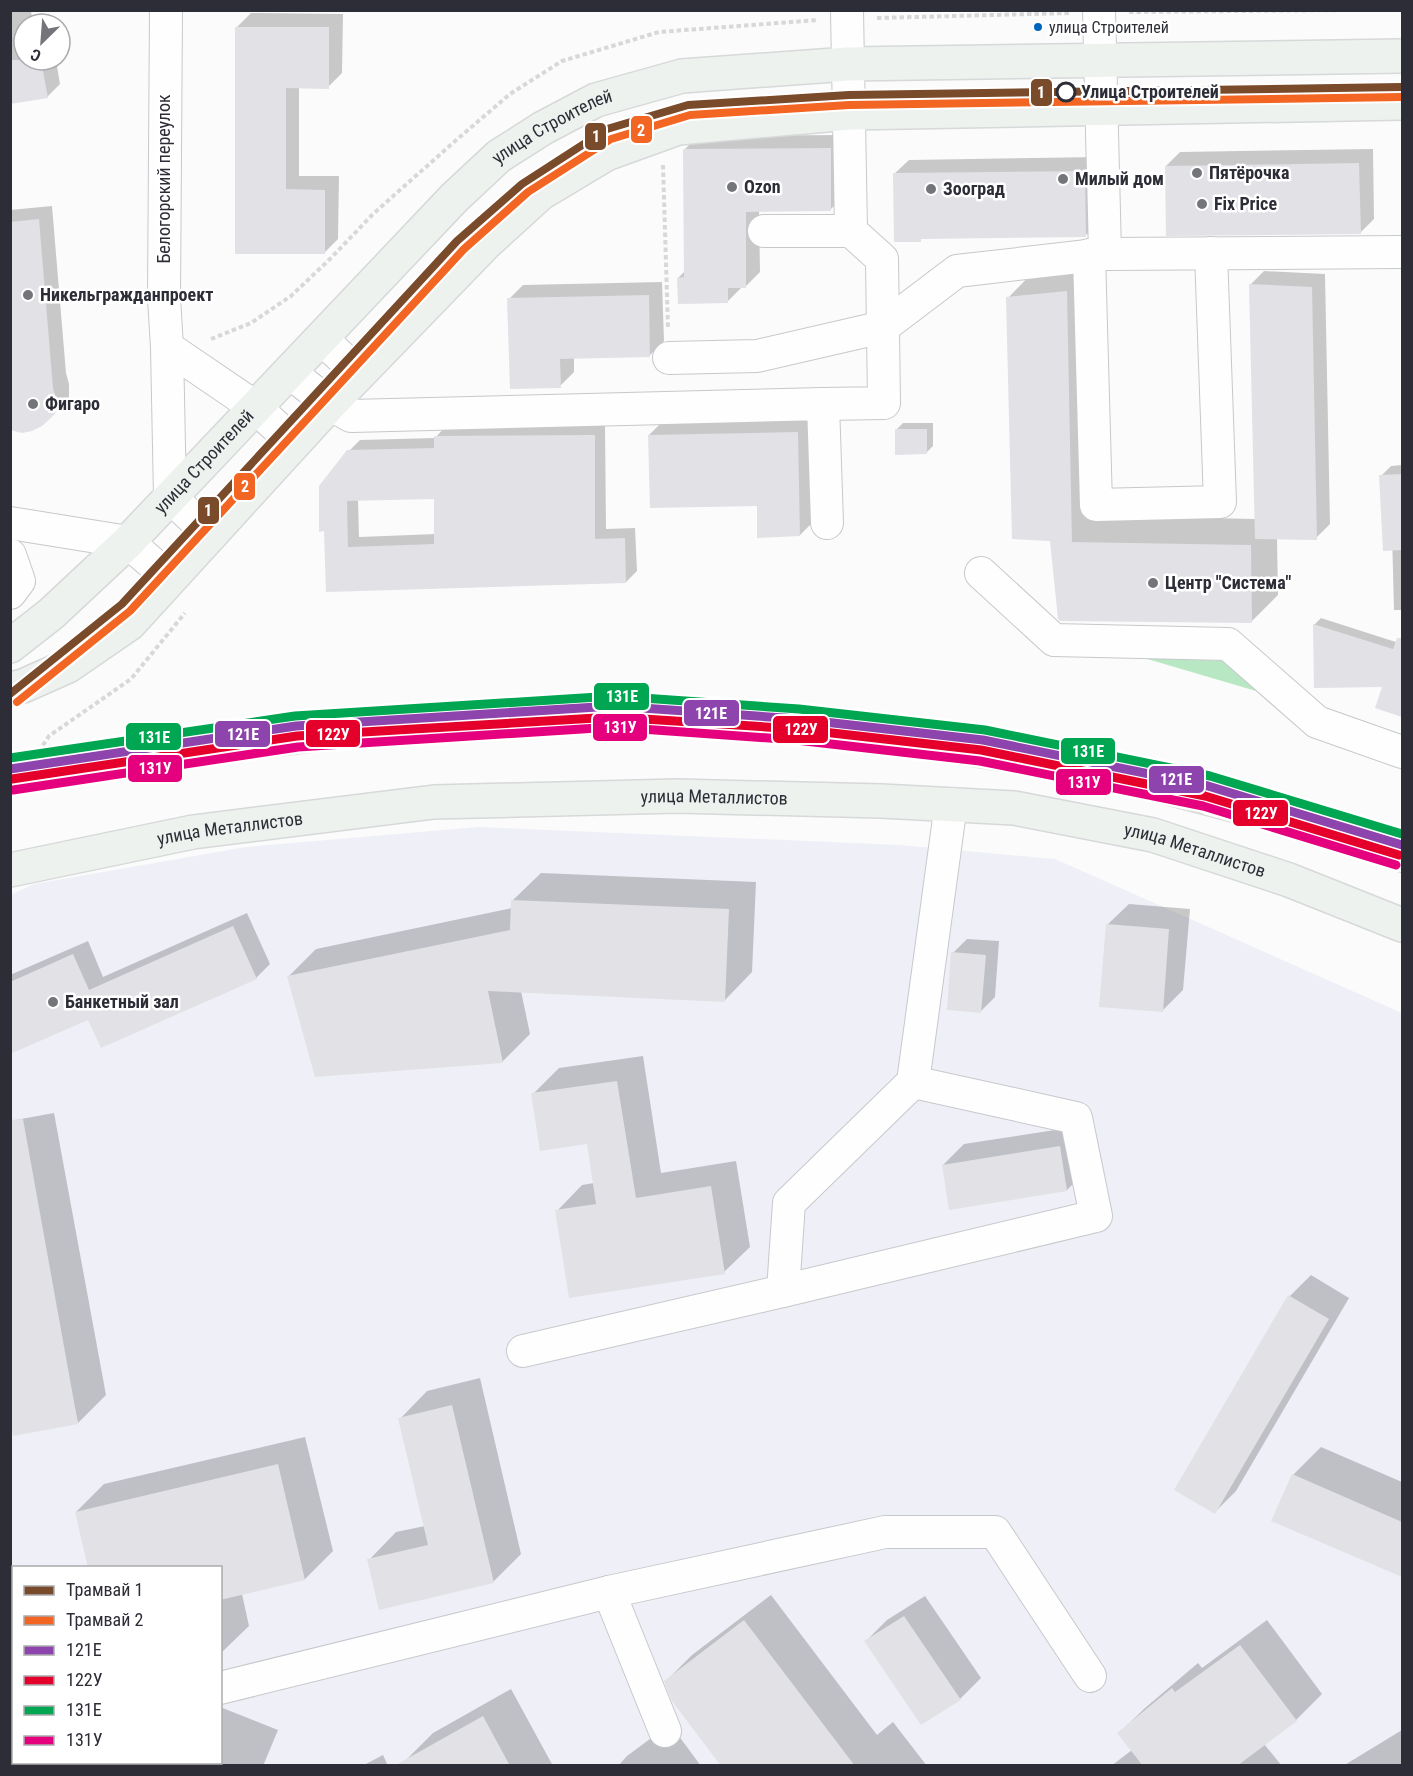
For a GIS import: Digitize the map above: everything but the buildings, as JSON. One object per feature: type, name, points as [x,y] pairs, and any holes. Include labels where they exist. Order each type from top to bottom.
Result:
[{"type":"main road","name":"улица Строителей","points":[[10,646],[51,614],[128,542],[454,198],[499,156],[543,128],[596,100],[682,76],[848,64],[1402,56]]},
{"type":"main road","points":[[10,689],[23,686],[68,666],[129,624],[358,374],[486,243],[540,193],[606,154],[678,128],[849,113],[1402,103]]},
{"type":"main road","name":"улица Металлистов","points":[[10,870],[193,832],[434,802],[676,796],[881,801],[1014,808],[1153,835],[1288,880],[1402,926]]},
{"type":"street","name":"Белогорский переулок","points":[[166,10],[164,298],[170,497]]},
{"type":"street","points":[[847,10],[851,231]]},
{"type":"street","points":[[1099,10],[1102,108],[1097,255],[1096,505],[1220,502],[1211,253]]},
{"type":"street","points":[[289,372],[330,404],[351,416],[884,403],[882,259],[851,231],[764,231]]},
{"type":"street","points":[[669,358],[757,356],[883,327],[957,271],[1097,255],[1402,252]]},
{"type":"street","points":[[321,338],[358,374]]},
{"type":"street","points":[[167,347],[255,407],[294,443]]},
{"type":"street","points":[[823,404],[827,523]]},
{"type":"street","points":[[170,497],[211,535]]},
{"type":"street","points":[[10,524],[128,542],[170,579]]},
{"type":"street","points":[[10,555],[19,581],[10,593]]},
{"type":"street","points":[[981,573],[1054,640],[1228,644],[1317,722],[1402,752]]},
{"type":"street","points":[[783,1291],[789,1203],[913,1082],[951,804]]},
{"type":"street","points":[[523,1351],[1096,1216],[1076,1119],[913,1082]]},
{"type":"street","points":[[222,1688],[609,1592],[885,1532],[995,1532],[1090,1676]]},
{"type":"street","points":[[609,1592],[665,1731]]},
{"type":"path","points":[[663,161],[669,358]]},
{"type":"path","points":[[10,786],[29,766],[49,736],[131,679],[188,610]]},
{"type":"shaded area","points":[[478,827],[900,845],[1055,859],[1402,1013],[1402,1765],[107,1765],[222,1764],[222,1566],[12,1566],[12,1664],[11,1662],[10,895],[34,884],[246,847]]},
{"type":"green space","points":[[1144,658],[1232,661],[1256,691]]},
{"type":"railway","points":[[10,786],[357,744],[534,732],[711,733],[916,755],[1093,783],[1330,845],[1402,870]]},
{"type":"tram line","name":"1","points":[[10,694],[122,604],[457,241],[522,184],[607,129],[688,105],[849,95],[1402,87]]},
{"type":"tram line","name":"2","points":[[17,702],[130,611],[464,249],[528,192],[611,139],[690,115],[849,105],[1402,97]]},
{"type":"transit line","name":"131Е","points":[[10,758],[295,716],[614,696],[799,709],[985,730],[1210,776],[1402,834]]},
{"type":"transit line","name":"121Е","points":[[10,769],[296,726],[613,706],[798,719],[983,740],[1208,786],[1402,845]]},
{"type":"transit line","name":"122У","points":[[12,779],[297,736],[613,717],[797,729],[981,750],[1205,796],[1399,855]]},
{"type":"transit line","name":"131У","points":[[13,790],[298,747],[613,727],[796,740],[980,761],[1203,806],[1396,865]]},
{"type":"place","name":"улица Строителей","points":[[1038,27]]},
{"type":"place","name":"Улица Строителей","points":[[1066,92]]},
{"type":"place","name":"Пятёрочка","points":[[1197,173]]},
{"type":"place","name":"Милый дом","points":[[1063,179]]},
{"type":"place","name":"Ozon","points":[[732,187]]},
{"type":"place","name":"Зооград","points":[[931,189]]},
{"type":"place","name":"Fix Price","points":[[1202,204]]},
{"type":"place","name":"Никельгражданпроект","points":[[28,295]]},
{"type":"place","name":"Фигаро","points":[[33,404]]},
{"type":"place","name":"Центр \"Система\"","points":[[1153,583]]},
{"type":"place","name":"Банкетный зал","points":[[53,1002]]}]
